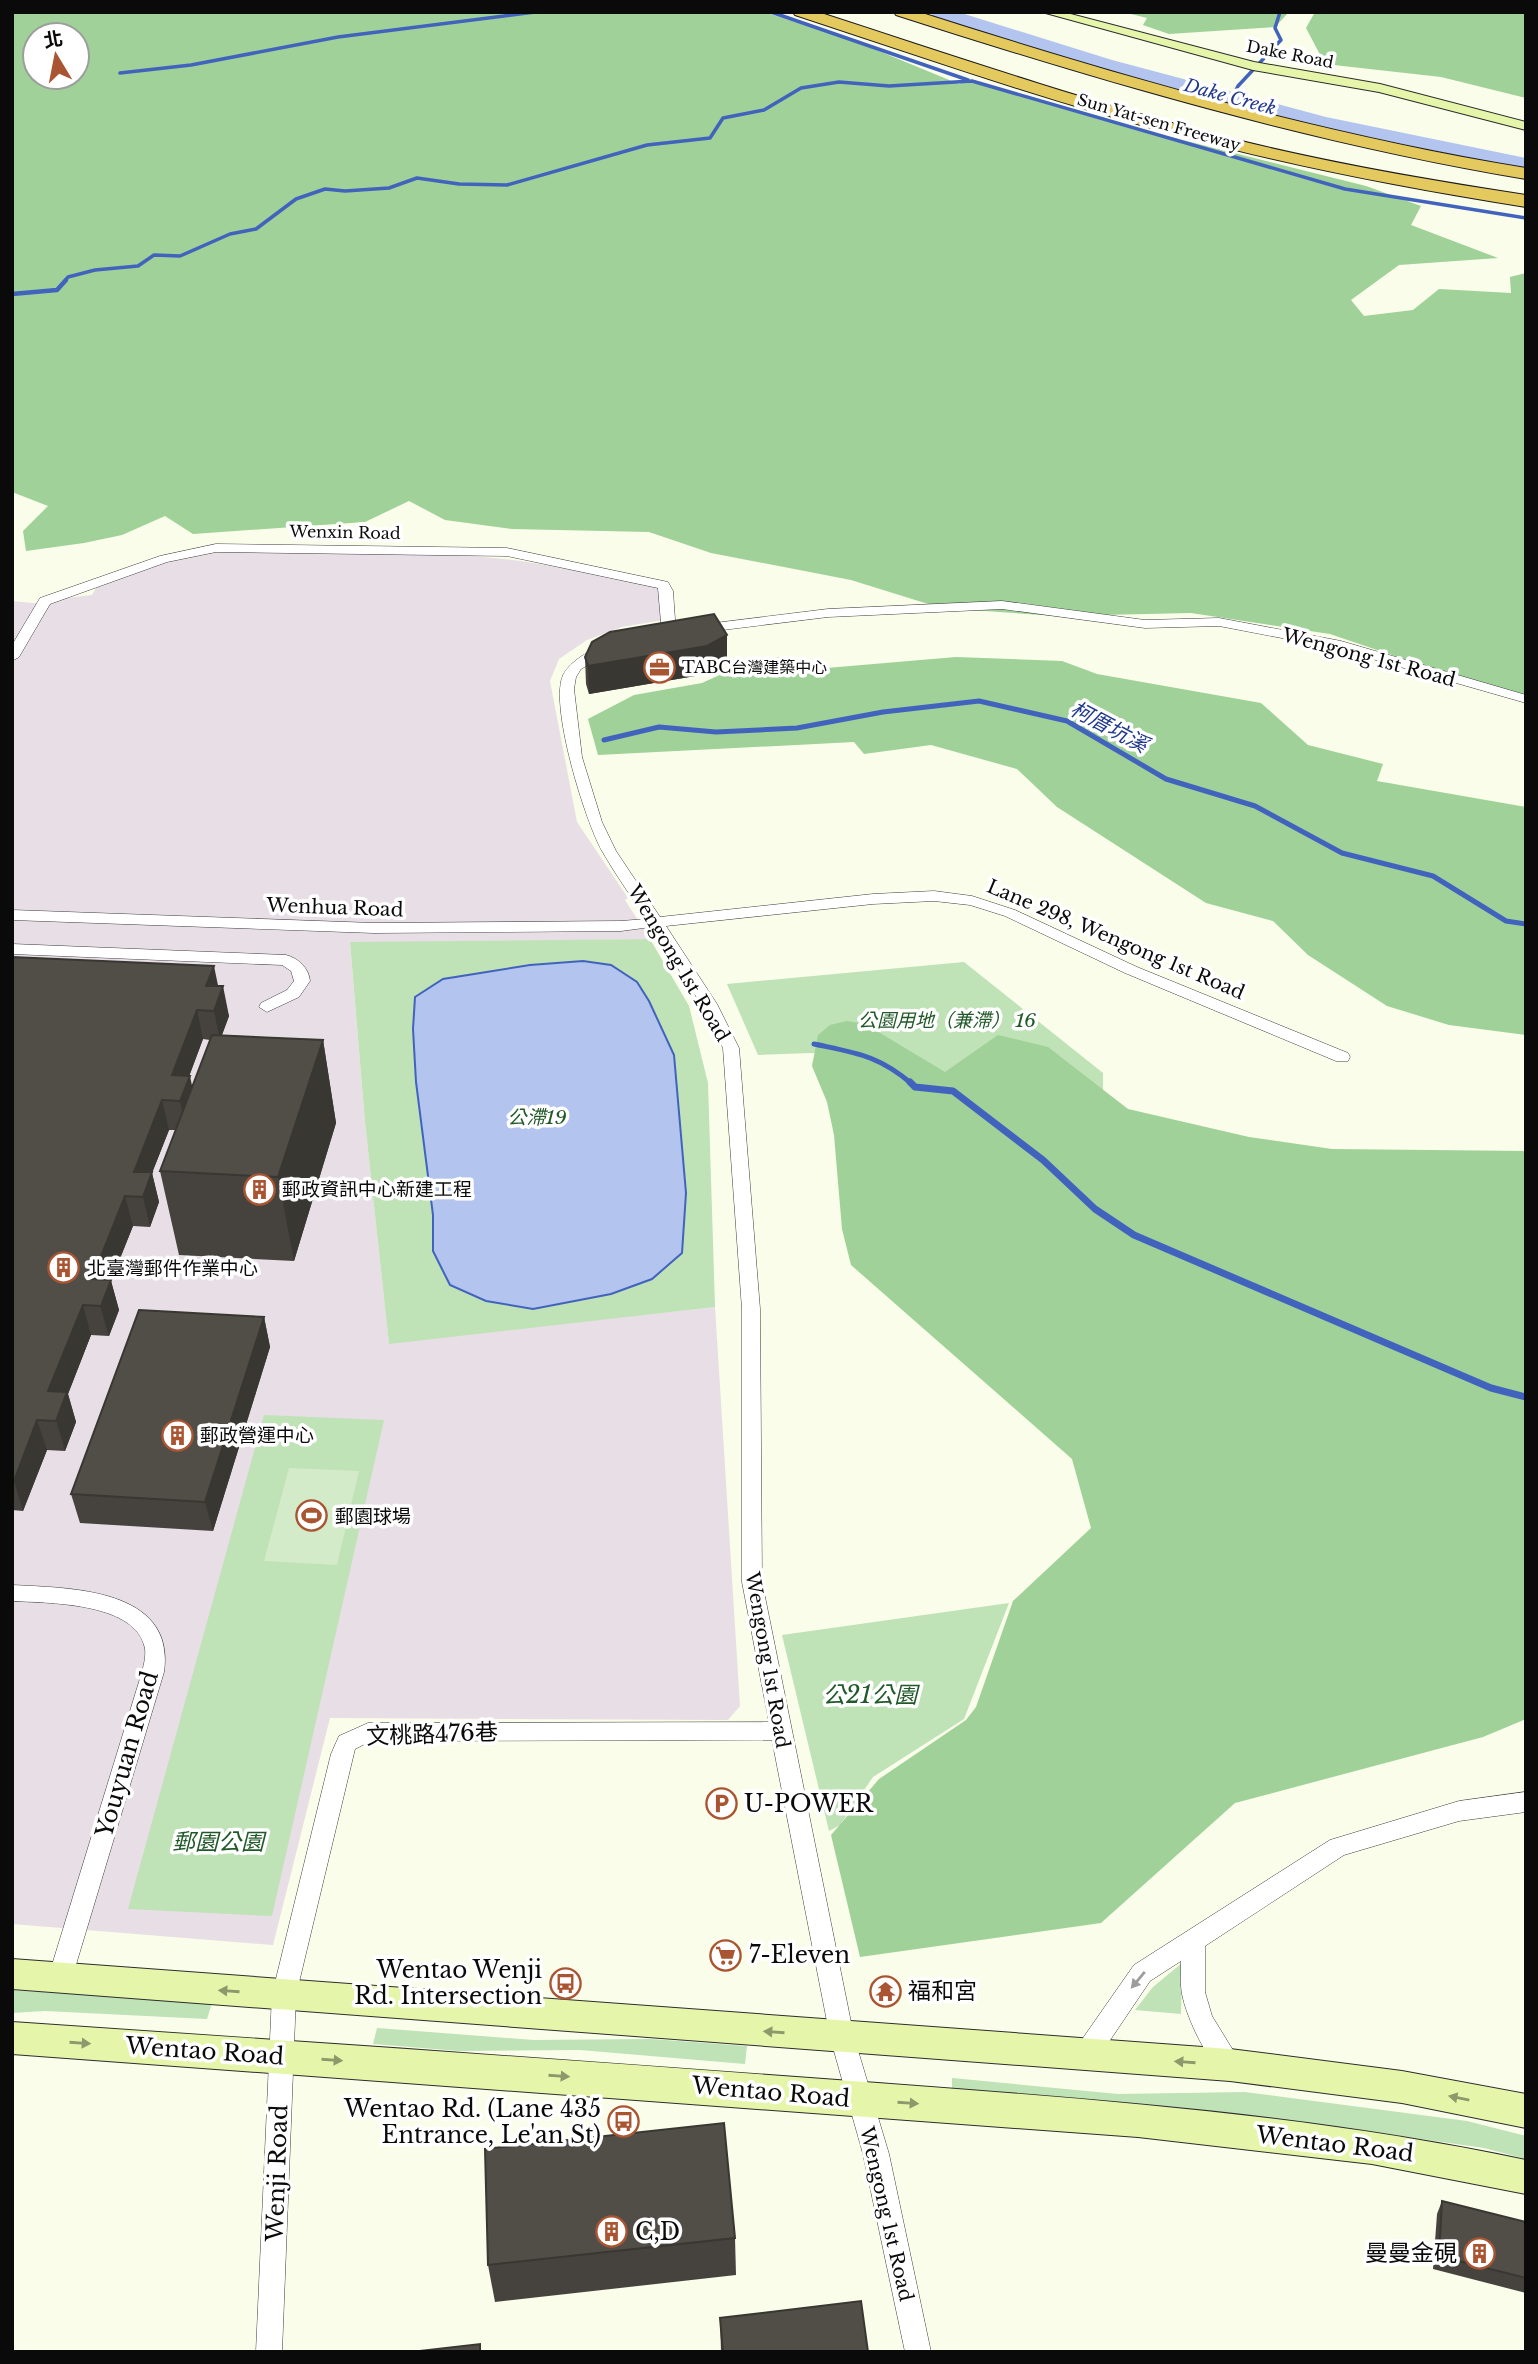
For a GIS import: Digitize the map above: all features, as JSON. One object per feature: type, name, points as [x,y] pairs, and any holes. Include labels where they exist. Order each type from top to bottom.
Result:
[{"type":"highway","name":"Sun Yat-sen Freeway","points":[[801,12],[1146,121],[1382,177],[1526,201]]},
{"type":"highway","name":"Sun Yat-sen Freeway","points":[[837,12],[1231,130],[1326,152],[1526,188]]},
{"type":"highway","points":[[902,12],[1199,104],[1363,145],[1526,174]]},
{"type":"highway","points":[[918,12],[1196,98],[1299,125],[1526,169]]},
{"type":"street","name":"Dake Road","points":[[1048,12],[1264,69],[1380,88],[1526,126]]},
{"type":"street","name":"Wenxin Road","points":[[12,657],[46,601],[164,559],[216,548],[507,552],[544,558],[663,585],[667,591],[663,636]]},
{"type":"street","name":"Wengong 1st Road","points":[[663,636],[746,622],[828,613],[1002,605],[1145,624],[1219,622],[1283,633],[1347,647],[1526,699]]},
{"type":"street","name":"Wengong 1st Road","points":[[620,645],[600,651],[576,666],[569,677],[567,700],[575,757],[595,822],[609,851],[709,1004],[731,1048],[751,1309],[752,1582],[779,1731],[842,2037],[876,2154],[918,2352]]},
{"type":"street","name":"Lane 298, Wengong 1st Road","points":[[658,924],[873,899],[934,896],[971,901],[1010,913],[1131,970],[1342,1057]]},
{"type":"street","name":"Wenhua Road","points":[[12,915],[373,929],[658,924]]},
{"type":"street","points":[[12,948],[286,960],[299,969],[302,976],[301,985],[296,994],[267,1007]]},
{"type":"street","name":"Youyuan Road","points":[[12,1593],[115,1605],[144,1622],[156,1646],[153,1672],[60,1978]]},
{"type":"street","name":"文桃路476巷","points":[[284,1995],[342,1754],[347,1743],[356,1736],[368,1732],[779,1731]]},
{"type":"street","points":[[1085,2056],[1142,1973],[1338,1847],[1459,1811],[1526,1802]]},
{"type":"street","points":[[1192,1939],[1193,1992],[1202,2021],[1230,2065]]},
{"type":"street","points":[[12,1974],[1230,2065],[1402,2087],[1526,2111]]},
{"type":"street","name":"Wenji Road","points":[[269,2352],[284,1995]]},
{"type":"street","name":"Wentao Road","points":[[12,2038],[861,2099],[1279,2136],[1452,2160],[1526,2177]]},
{"type":"shaded area","points":[[201,553],[446,553],[521,561],[662,584],[663,620],[622,627],[587,640],[559,659],[550,681],[577,822],[628,898],[625,900],[650,939],[350,943],[365,1122],[389,1343],[715,1307],[740,1706],[728,1720],[330,1718],[273,1945],[12,1924],[12,601],[43,604],[58,599],[92,595],[96,588],[181,557]]},
{"type":"green space","points":[[12,12],[764,12],[857,42],[959,84],[964,79],[1091,117],[1366,186],[1421,206],[1411,225],[1498,258],[1399,265],[1351,300],[1364,316],[1413,310],[1439,289],[1511,293],[1510,277],[1526,273],[1526,695],[1439,671],[1330,634],[1191,613],[1056,616],[941,608],[851,580],[711,553],[649,532],[512,529],[445,520],[409,501],[365,522],[193,534],[165,516],[122,535],[26,551],[23,531],[48,506],[12,492]]},
{"type":"green space","points":[[1123,12],[1289,12],[1275,27],[1169,34],[1143,25],[1147,18]]},
{"type":"green space","points":[[1315,12],[1526,12],[1526,98],[1441,77],[1325,64],[1306,28]]},
{"type":"green space","points":[[782,657],[815,669],[956,657],[1062,661],[1097,674],[1261,703],[1308,745],[1383,764],[1377,781],[1526,807],[1526,1035],[1449,1025],[1387,1006],[1308,955],[1273,921],[1206,903],[1057,807],[1017,769],[931,745],[864,754],[854,742],[598,755],[588,719],[634,695],[702,683],[755,659]]},
{"type":"green space","name":"公滯19","points":[[650,939],[689,1006],[708,1083],[715,1307],[389,1344],[365,1122],[350,942]]},
{"type":"green space","name":"公園用地（兼滯） 16","points":[[964,962],[1103,1073],[1103,1115],[840,1052],[758,1055],[727,984]]},
{"type":"green space","points":[[847,1021],[865,1024],[945,1072],[998,1035],[1048,1047],[1128,1109],[1249,1137],[1332,1149],[1526,1151],[1526,1719],[1483,1737],[1235,1803],[1101,1923],[860,1957],[831,1835],[879,1779],[966,1720],[976,1707],[1013,1601],[1091,1528],[1072,1459],[851,1265],[842,1229],[834,1135],[827,1102],[812,1066],[818,1035],[830,1025]]},
{"type":"green space","name":"郵園公園","points":[[264,1415],[384,1420],[272,1916],[128,1909]]},
{"type":"green space","name":"郵園球場","points":[[289,1468],[359,1471],[337,1565],[264,1561]]},
{"type":"green space","name":"公21公園","points":[[1009,1603],[964,1719],[873,1777],[840,1825],[829,1831],[782,1635]]},
{"type":"green space","points":[[1182,1963],[1181,2014],[1135,2010],[1153,1987]]},
{"type":"green space","points":[[12,1990],[212,2003],[207,2019],[45,2011],[12,2013]]},
{"type":"green space","points":[[377,2028],[534,2040],[651,2039],[747,2046],[745,2064],[580,2050],[459,2051],[373,2044]]},
{"type":"green space","points":[[952,2078],[1118,2094],[1245,2092],[1467,2121],[1526,2136],[1526,2159],[1484,2148],[1344,2128],[952,2092]]},
{"type":"water","name":"公滯19","points":[[583,961],[611,965],[637,982],[649,1001],[674,1055],[686,1193],[682,1253],[652,1279],[611,1294],[533,1309],[486,1301],[450,1285],[433,1251],[433,1215],[416,1082],[413,1029],[415,997],[443,979],[530,965]]},
{"type":"building","points":[[714,614],[727,635],[707,646],[588,666],[585,657],[592,642],[610,632]]},
{"type":"building","name":"北臺灣郵件作業中心","points":[[12,957],[214,966],[206,986],[223,986],[214,1011],[197,1010],[172,1075],[190,1076],[180,1101],[162,1100],[134,1172],[152,1172],[143,1197],[125,1196],[92,1279],[111,1280],[101,1306],[83,1305],[48,1391],[67,1392],[56,1421],[37,1420],[14,1481],[12,1481]]},
{"type":"building","points":[[212,1035],[323,1040],[278,1177],[160,1171]]},
{"type":"building","name":"郵政營運中心","points":[[139,1310],[264,1317],[205,1502],[71,1494]]},
{"type":"building","name":"C,D","points":[[724,2123],[735,2238],[488,2265],[485,2149]]},
{"type":"building","name":"曼曼金硯","points":[[1442,2201],[1526,2222],[1526,2278],[1439,2256]]},
{"type":"building","points":[[861,2301],[868,2352],[723,2352],[720,2318]]},
{"type":"building","points":[[480,2344],[480,2352],[411,2352]]},
{"type":"waterway","points":[[120,73],[191,65],[338,37],[535,12]]},
{"type":"waterway","points":[[771,12],[968,80]]},
{"type":"waterway","name":"Dake Creek","points":[[939,12],[1105,64],[1324,122],[1526,164]]},
{"type":"waterway","points":[[1232,98],[1238,86],[1281,40],[1275,28],[1280,12]]},
{"type":"waterway","points":[[64,282],[68,277],[95,270],[138,266],[154,255],[180,256],[230,234],[256,229],[296,199],[325,189],[345,191],[389,188],[417,178],[459,184],[507,185],[647,145],[710,138],[723,118],[764,110],[801,88],[839,82],[889,86],[972,81],[1345,189],[1526,218]]},
{"type":"waterway","points":[[12,294],[57,290],[66,280]]},
{"type":"waterway","name":"柯厝坑溪","points":[[604,740],[659,727],[716,732],[797,728],[883,712],[979,701],[1067,721],[1166,779],[1255,806],[1342,853],[1433,876],[1506,921],[1526,924]]},
{"type":"waterway","points":[[814,1044],[877,1061],[912,1084]]},
{"type":"waterway","points":[[912,1084],[915,1087],[953,1091],[1043,1160],[1095,1209],[1134,1235],[1491,1388],[1526,1397]]},
{"type":"place","name":"TABC台灣建築中心","points":[[659,667]]},
{"type":"place","name":"郵政資訊中心新建工程","points":[[259,1189]]},
{"type":"place","name":"北臺灣郵件作業中心","points":[[64,1268]]},
{"type":"place","name":"郵政營運中心","points":[[177,1435]]},
{"type":"place","name":"郵園球場","points":[[312,1516]]},
{"type":"place","name":"U-POWER","points":[[721,1804]]},
{"type":"place","name":"7-Eleven","points":[[726,1955]]},
{"type":"place","name":"Wentao Wenji Rd. Intersection","points":[[565,1983]]},
{"type":"place","name":"福和宮","points":[[885,1991]]},
{"type":"place","name":"Wentao Rd. (Lane 435 Entrance, Le'an St)","points":[[624,2122]]},
{"type":"place","name":"C,D","points":[[612,2232]]},
{"type":"place","name":"曼曼金硯","points":[[1480,2253]]}]
